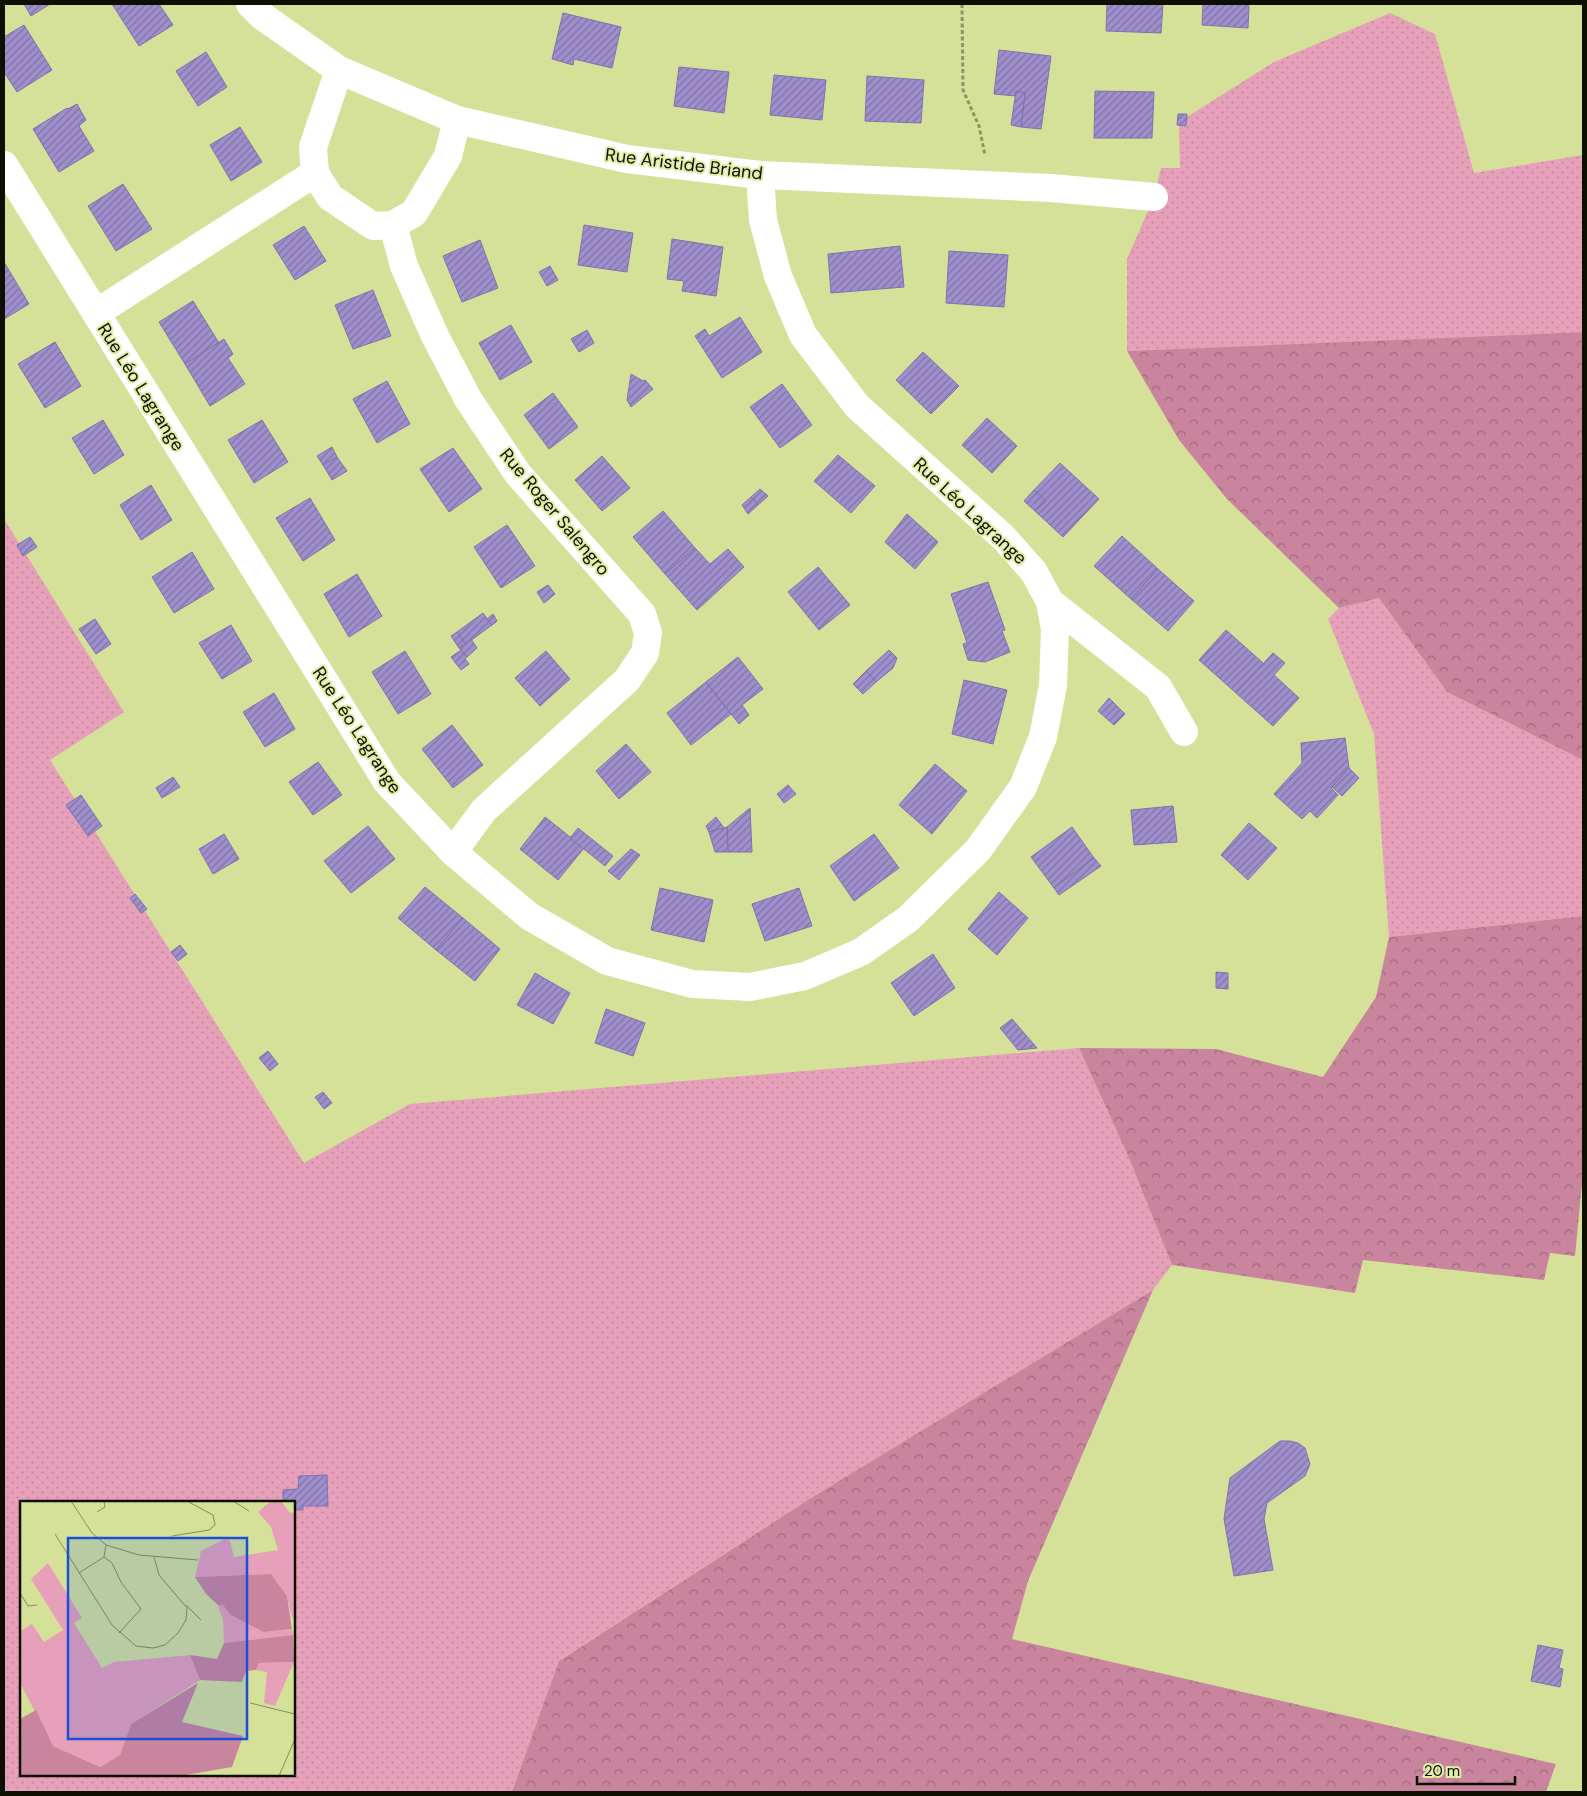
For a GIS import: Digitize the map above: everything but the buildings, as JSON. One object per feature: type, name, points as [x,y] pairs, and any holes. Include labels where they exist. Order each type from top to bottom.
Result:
[{"type":"street","name":"Rue Aristide Briand","points":[[250,4],[262,16],[339,70],[457,120],[627,159],[760,175],[1051,188],[1154,198]]},
{"type":"street","points":[[339,70],[313,147],[315,173],[330,198],[373,226],[393,225],[414,213],[448,156],[457,120]]},
{"type":"street","name":"Rue Léo Lagrange","points":[[4,165],[387,782],[453,852],[529,916],[607,961],[692,984],[750,987],[805,976],[861,952],[908,920],[978,850],[1023,787],[1043,737],[1052,685],[1055,629],[1050,602],[1034,572],[1003,537],[857,406],[803,335],[778,276],[762,220],[760,175]]},
{"type":"street","points":[[96,313],[315,173]]},
{"type":"street","name":"Rue Roger Salengro","points":[[393,225],[404,266],[435,336],[468,399],[518,474],[642,614],[648,634],[645,653],[626,680],[484,810],[453,852]]},
{"type":"street","points":[[1050,602],[1158,687],[1184,732]]},
{"type":"path","points":[[962,4],[962,90],[979,126],[992,185]]},
{"type":"shaded area","points":[[1390,13],[1435,34],[1474,173],[1583,155],[1583,332],[1127,351],[1127,259],[1154,197],[1161,168],[1180,168],[1179,122],[1274,62]]},
{"type":"shaded area","points":[[4,519],[124,712],[50,760],[304,1163],[410,1104],[1079,1048],[1129,1158],[1172,1265],[1153,1290],[811,1498],[560,1660],[512,1792],[4,1792]]},
{"type":"shaded area","points":[[1379,598],[1447,692],[1583,760],[1583,916],[1389,937],[1374,734],[1328,619],[1339,608]]},
{"type":"green space","points":[[1583,332],[1583,760],[1447,692],[1379,598],[1339,608],[1227,499],[1179,440],[1127,351]]},
{"type":"green space","points":[[1583,916],[1583,1184],[1575,1256],[1550,1253],[1544,1280],[1363,1260],[1355,1293],[1172,1265],[1129,1158],[1079,1048],[1216,1049],[1323,1077],[1376,997],[1389,937]]},
{"type":"green space","points":[[1153,1290],[1028,1581],[1012,1639],[1556,1764],[1546,1792],[512,1792],[559,1661],[811,1498]]}]
